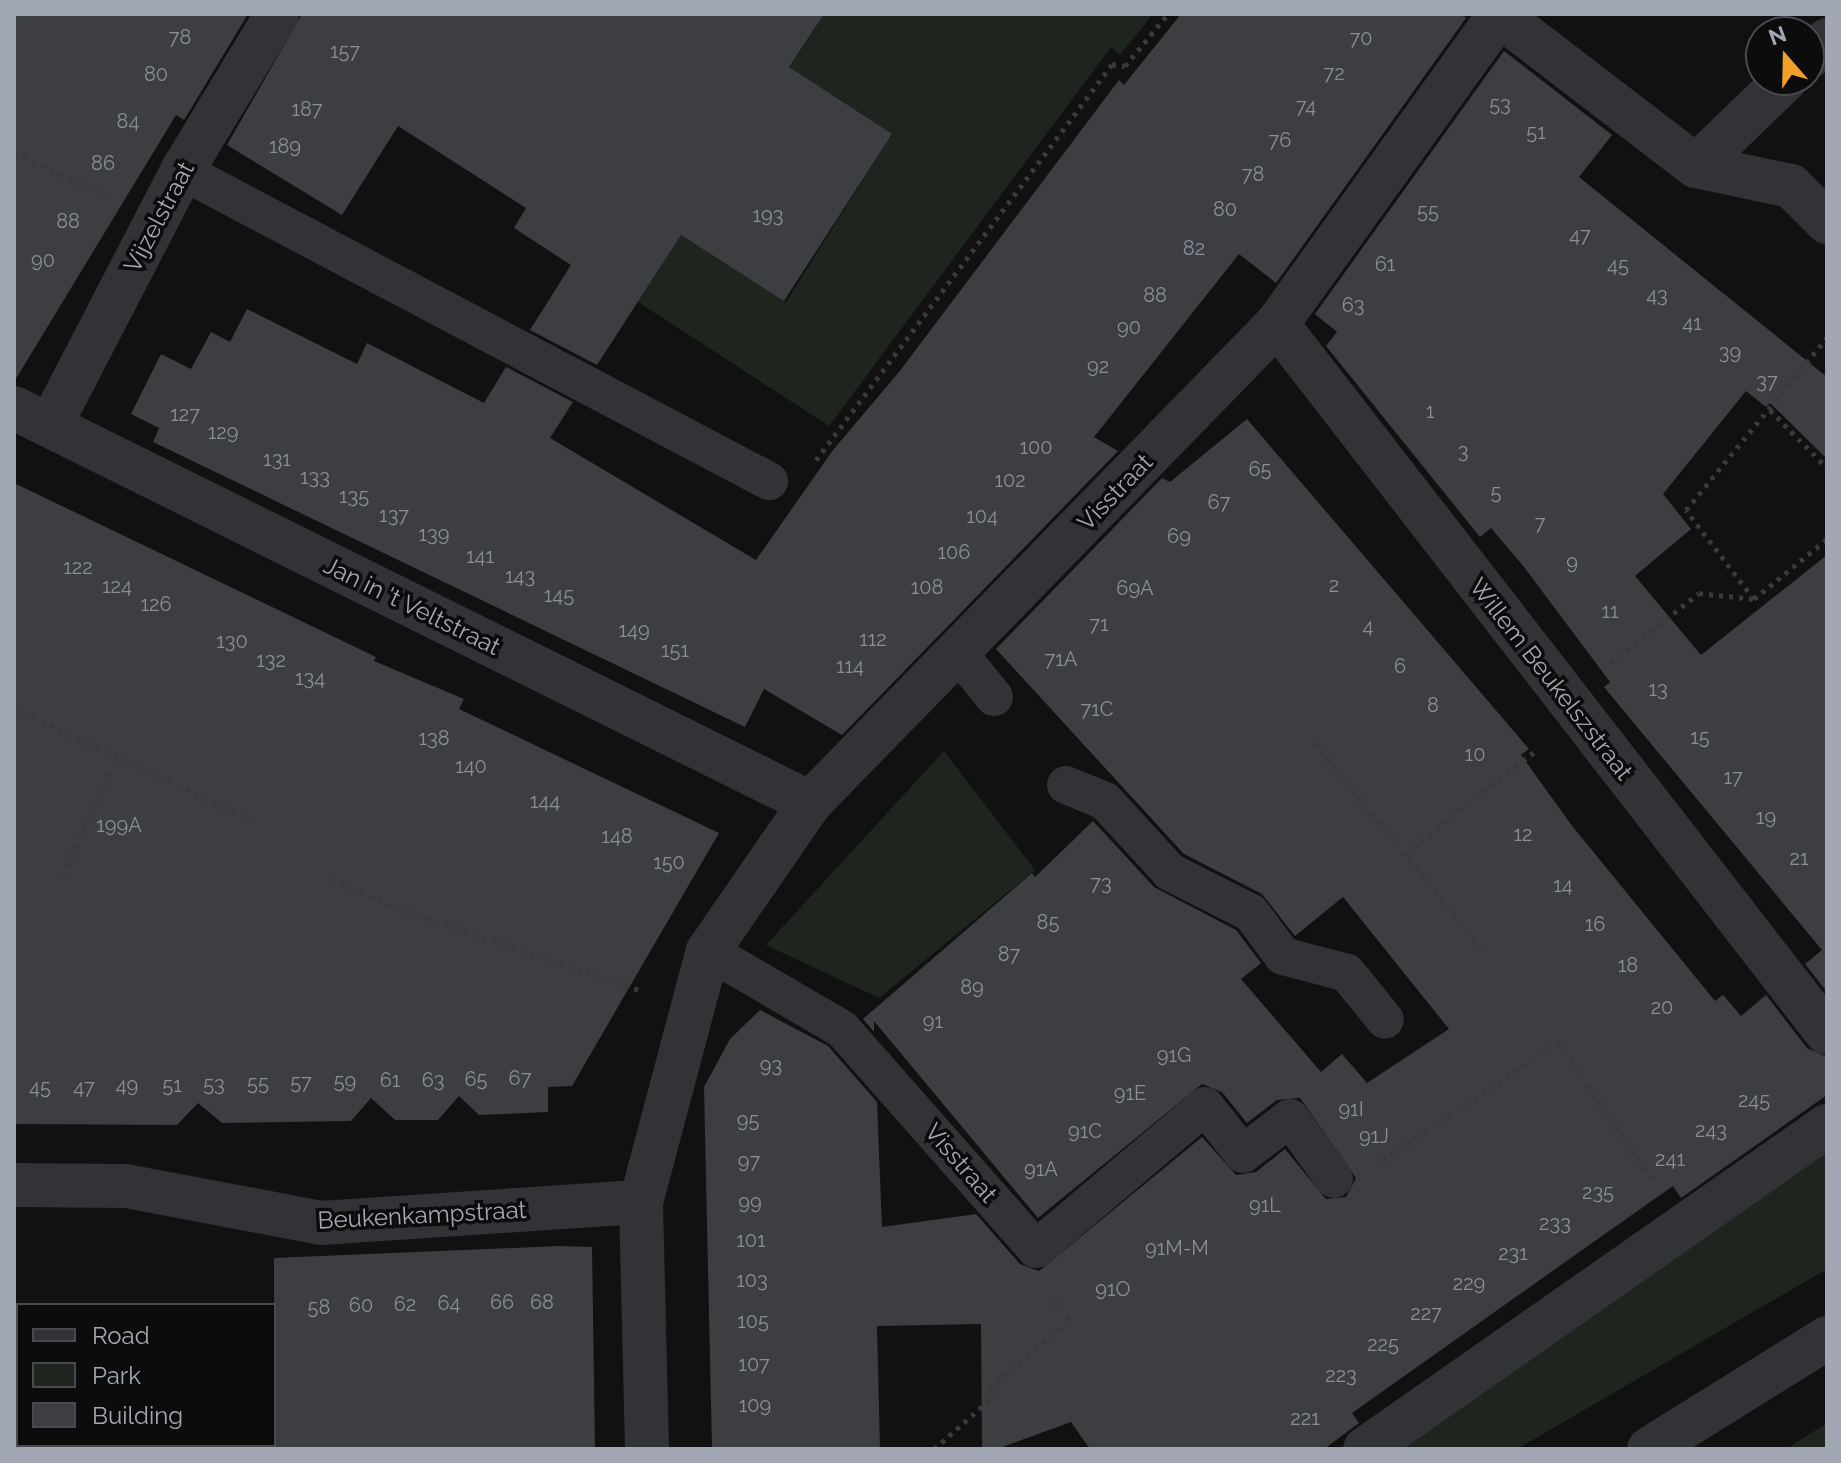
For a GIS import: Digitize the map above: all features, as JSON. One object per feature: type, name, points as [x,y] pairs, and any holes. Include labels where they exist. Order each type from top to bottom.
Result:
[{"type":"street","name":"Vijzelstraat","points":[[32,417],[157,219],[182,171],[277,14]]},
{"type":"street","points":[[1499,14],[1696,166],[1791,186],[1827,222]]},
{"type":"street","name":"Visstraat","points":[[647,1449],[641,1202],[708,951],[810,803],[960,655],[1277,324],[1499,14]]},
{"type":"street","points":[[1696,166],[1768,96]]},
{"type":"street","name":"Willem Beukelszstraat","points":[[1277,324],[1827,1033]]},
{"type":"street","name":"Jan in 't Veltstraat","points":[[32,417],[810,803]]},
{"type":"street","points":[[1365,1449],[1827,1126]]},
{"type":"street","name":"Beukenkampstraat","points":[[14,1185],[126,1186],[321,1223],[641,1202]]},
{"type":"street","points":[[1649,1449],[1827,1338]]},
{"type":"lane","points":[[182,171],[769,481]]},
{"type":"lane","points":[[960,655],[994,697]]},
{"type":"lane","points":[[1066,785],[1105,801],[1170,872],[1251,913],[1283,956],[1347,973],[1385,1020]]},
{"type":"lane","name":"Visstraat","points":[[708,951],[842,1029],[1036,1249]]},
{"type":"lane","points":[[1036,1249],[1205,1106],[1243,1154],[1290,1118],[1334,1179]]},
{"type":"path","points":[[769,481],[796,486],[1112,64],[1125,66],[1168,14]]},
{"type":"path","points":[[14,152],[157,219]]},
{"type":"path","points":[[1754,599],[1686,510],[1827,338]]},
{"type":"path","points":[[1770,410],[1827,468]]},
{"type":"path","points":[[1405,854],[1699,593],[1754,599],[1827,539]]},
{"type":"path","points":[[14,708],[253,821]]},
{"type":"path","points":[[1314,743],[1486,953]]},
{"type":"path","points":[[62,875],[118,757]]},
{"type":"path","points":[[332,880],[388,905],[693,1008]]},
{"type":"path","points":[[1334,1179],[1341,1188],[1559,1043],[1683,1226]]},
{"type":"path","points":[[934,1449],[994,1396],[989,1389],[1070,1319],[1045,1290],[1036,1249]]},
{"type":"green space","points":[[809,14],[1153,14],[1120,55],[1111,47],[829,426],[638,302],[681,235],[786,302],[890,137],[894,138],[789,67],[816,27]]},
{"type":"green space","points":[[944,751],[1035,870],[879,998],[766,945]]},
{"type":"green space","points":[[1827,1140],[1827,1269],[1517,1449],[1386,1449]]},
{"type":"green space","points":[[1827,1423],[1827,1449],[1786,1449]]},
{"type":"building","points":[[14,14],[248,14],[184,120],[176,115],[14,382]]},
{"type":"building","points":[[302,14],[824,14],[789,67],[892,134],[784,301],[681,235],[597,365],[530,330],[571,265],[514,228],[526,208],[398,126],[342,215],[227,145]]},
{"type":"building","points":[[1181,14],[1461,14],[1466,18],[1276,283],[1239,254],[1094,437],[1118,451],[842,735],[764,689],[745,727],[153,442],[159,428],[131,414],[161,354],[191,369],[211,332],[230,342],[247,309],[357,364],[367,343],[484,403],[506,367],[573,402],[550,438],[756,560],[833,450],[899,372],[1119,80],[1124,85]]},
{"type":"building","points":[[1504,51],[1612,135],[1579,177],[1827,377],[1827,459],[1770,403],[1766,407],[1746,391],[1663,494],[1691,529],[1635,576],[1701,655],[1827,555],[1827,992],[1805,964],[1822,950],[1604,687],[1610,682],[1524,567],[1491,528],[1480,537],[1326,346],[1337,332],[1315,314]]},
{"type":"building","points":[[1247,419],[1529,749],[1521,755],[1573,827],[1715,1001],[1723,995],[1741,1016],[1766,995],[1807,1048],[1827,1057],[1827,1095],[1681,1198],[1673,1186],[1609,1231],[1352,1413],[1359,1423],[1324,1449],[1090,1449],[1071,1422],[997,1449],[982,1449],[981,1324],[877,1326],[880,1449],[712,1449],[704,1087],[730,1039],[760,1010],[828,1046],[877,1102],[882,1227],[976,1214],[1020,1264],[1039,1271],[1202,1137],[1236,1175],[1256,1172],[1285,1149],[1326,1199],[1346,1197],[1356,1178],[1300,1098],[1277,1100],[1247,1123],[1222,1092],[1202,1084],[1038,1218],[874,1021],[874,1032],[863,1019],[1032,873],[1035,877],[1093,821],[1154,887],[1236,930],[1261,963],[1241,979],[1321,1072],[1342,1054],[1367,1083],[1449,1029],[1343,897],[1295,936],[1262,894],[1184,854],[996,649],[1162,478],[1170,482]]},
{"type":"building","points":[[14,483],[376,657],[374,661],[464,699],[459,709],[719,833],[572,1086],[548,1087],[548,1112],[479,1115],[459,1096],[438,1120],[395,1120],[371,1098],[351,1121],[222,1123],[198,1103],[177,1125],[14,1124]]},
{"type":"building","points":[[592,1247],[595,1449],[274,1449],[274,1258]]}]
